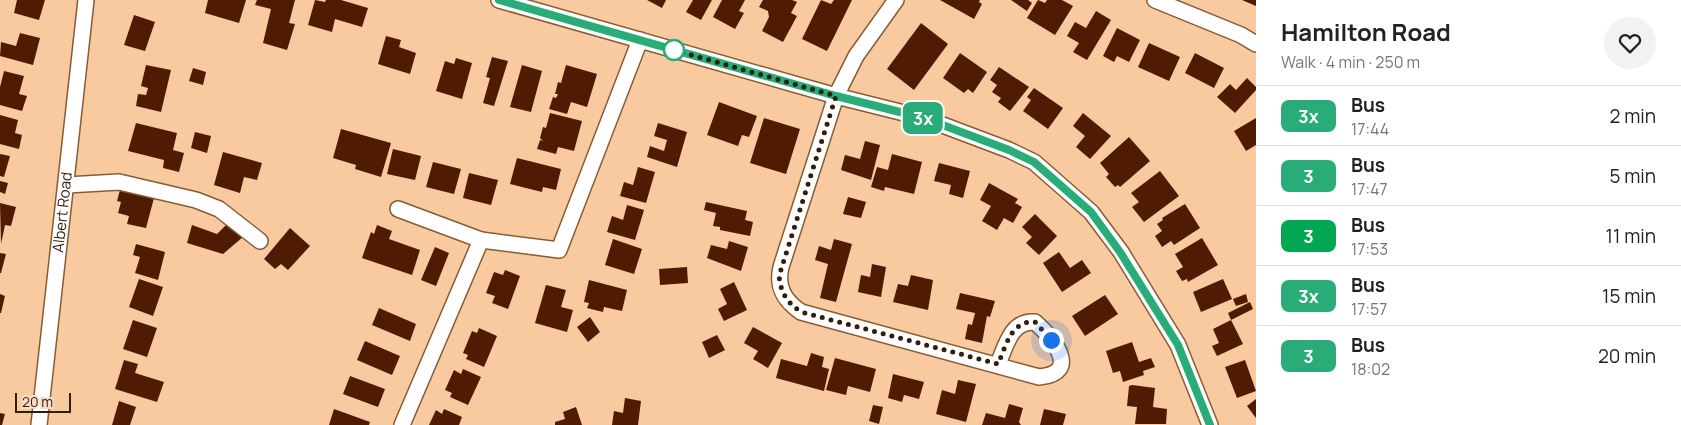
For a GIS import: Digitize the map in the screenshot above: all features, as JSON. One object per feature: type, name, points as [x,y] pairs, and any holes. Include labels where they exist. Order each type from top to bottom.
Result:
[{"type":"street","name":"Albert Road","points":[[40,425],[86,0]]},
{"type":"street","points":[[499,0],[836,96],[924,118],[1009,150],[1034,162],[1091,212],[1152,299],[1178,345],[1210,425]]},
{"type":"street","points":[[896,0],[856,56],[836,96],[779,276],[784,297],[789,304],[801,312],[998,364]]},
{"type":"street","points":[[1155,0],[1241,35],[1256,44]]},
{"type":"street","points":[[398,209],[481,240],[559,250],[640,40]]},
{"type":"street","points":[[67,185],[119,182],[196,200],[219,208],[260,241]]},
{"type":"street","points":[[402,425],[481,240]]},
{"type":"building","points":[[17,0],[45,0],[39,20],[14,13]]},
{"type":"building","points":[[208,0],[246,0],[239,23],[205,13]]},
{"type":"building","points":[[257,0],[295,0],[289,23],[295,24],[287,50],[263,43],[271,9],[255,5]]},
{"type":"building","points":[[315,0],[325,2],[326,0],[341,0],[368,8],[362,27],[335,19],[332,32],[308,25]]},
{"type":"building","points":[[647,0],[666,0],[662,8]]},
{"type":"building","points":[[693,0],[712,0],[701,20],[686,12]]},
{"type":"building","points":[[722,0],[745,0],[739,11],[744,13],[735,29],[713,17]]},
{"type":"building","points":[[763,0],[792,0],[797,2],[791,13],[797,16],[783,42],[762,31],[769,17],[768,11],[759,7]]},
{"type":"building","points":[[821,0],[831,4],[834,0],[852,0],[827,51],[802,39]]},
{"type":"building","points":[[940,0],[980,0],[979,2],[982,4],[974,19]]},
{"type":"building","points":[[1011,0],[1028,0],[1032,3],[1027,11]]},
{"type":"building","points":[[1038,0],[1045,3],[1047,0],[1062,0],[1073,6],[1055,35],[1027,18]]},
{"type":"building","points":[[1242,0],[1256,0],[1256,6]]},
{"type":"building","points":[[1096,11],[1111,20],[1087,60],[1073,52],[1079,43],[1067,36],[1075,22],[1086,28]]},
{"type":"building","points":[[134,15],[155,22],[145,51],[124,45]]},
{"type":"building","points":[[921,23],[948,44],[914,90],[887,69]]},
{"type":"building","points":[[1117,28],[1140,40],[1129,62],[1117,56],[1114,62],[1103,56]]},
{"type":"building","points":[[20,33],[40,38],[33,65],[0,56],[1,42],[16,46]]},
{"type":"building","points":[[386,36],[401,40],[399,47],[416,53],[410,74],[378,64]]},
{"type":"building","points":[[1149,43],[1180,57],[1169,81],[1138,67]]},
{"type":"building","points":[[960,53],[987,72],[973,93],[968,89],[964,93],[943,78]]},
{"type":"building","points":[[1195,53],[1224,68],[1214,88],[1185,73]]},
{"type":"building","points":[[492,57],[508,61],[494,106],[483,103],[490,78],[486,77]]},
{"type":"building","points":[[456,58],[472,63],[462,99],[436,91],[445,61],[454,64]]},
{"type":"building","points":[[146,65],[171,70],[161,112],[136,106],[138,94],[146,95],[148,88],[141,86]]},
{"type":"building","points":[[522,65],[542,71],[531,112],[510,107]]},
{"type":"building","points":[[566,65],[597,74],[587,107],[571,102],[567,114],[549,109],[553,97],[556,98],[558,94],[555,94],[558,82],[561,83]]},
{"type":"building","points":[[999,67],[1029,87],[1010,111],[998,102],[1001,98],[992,92],[997,85],[990,80]]},
{"type":"building","points":[[193,68],[206,72],[203,85],[189,81]]},
{"type":"building","points":[[4,71],[24,76],[19,94],[27,96],[22,111],[0,105],[0,87]]},
{"type":"building","points":[[1247,78],[1256,87],[1256,90],[1235,113],[1217,97],[1230,84],[1236,90]]},
{"type":"building","points":[[1034,88],[1063,108],[1048,129],[1023,111],[1031,100],[1027,97]]},
{"type":"building","points":[[719,102],[757,116],[749,137],[742,135],[738,146],[707,135]]},
{"type":"building","points":[[550,113],[582,121],[574,151],[558,147],[556,154],[537,149],[540,140],[543,141],[540,138],[543,127],[546,128]]},
{"type":"building","points":[[1083,113],[1111,136],[1090,159],[1076,147],[1085,136],[1073,126]]},
{"type":"building","points":[[0,115],[18,120],[15,133],[22,135],[19,149],[0,144]]},
{"type":"building","points":[[764,118],[800,129],[786,174],[750,163]]},
{"type":"building","points":[[1256,118],[1256,145],[1246,151],[1234,131]]},
{"type":"building","points":[[136,123],[177,133],[173,150],[184,153],[179,172],[163,168],[164,160],[128,151]]},
{"type":"building","points":[[658,123],[687,132],[677,167],[647,157],[650,146],[664,151],[667,140],[654,136]]},
{"type":"building","points":[[341,129],[391,143],[381,177],[355,169],[356,165],[333,158]]},
{"type":"building","points":[[195,132],[211,136],[207,153],[191,148]]},
{"type":"building","points":[[1129,137],[1150,161],[1120,187],[1118,185],[1115,187],[1106,177],[1109,174],[1100,163]]},
{"type":"building","points":[[865,141],[880,145],[871,180],[841,170],[845,155],[860,159]]},
{"type":"building","points":[[393,149],[421,156],[415,180],[387,174]]},
{"type":"building","points":[[223,152],[262,163],[257,180],[244,177],[240,193],[214,185]]},
{"type":"building","points":[[0,154],[10,156],[4,177],[0,176]]},
{"type":"building","points":[[892,154],[922,162],[914,194],[885,187],[884,191],[871,187],[877,167],[888,170]]},
{"type":"building","points":[[517,158],[561,169],[556,190],[543,187],[542,192],[510,184]]},
{"type":"building","points":[[433,162],[461,169],[454,194],[426,187]]},
{"type":"building","points":[[939,163],[970,171],[963,198],[949,194],[951,185],[934,181]]},
{"type":"building","points":[[638,167],[655,172],[646,203],[620,196],[624,182],[633,185]]},
{"type":"building","points":[[1160,171],[1179,196],[1144,222],[1132,207],[1139,202],[1131,193]]},
{"type":"building","points":[[469,173],[498,180],[491,205],[463,198]]},
{"type":"building","points":[[0,181],[8,183],[5,194],[0,192]]},
{"type":"building","points":[[989,183],[1018,199],[1015,203],[1022,207],[1013,223],[1004,218],[997,230],[982,221],[991,206],[980,200]]},
{"type":"building","points":[[120,190],[154,198],[146,228],[127,224],[129,216],[118,213],[121,202],[117,201]]},
{"type":"building","points":[[848,197],[866,202],[861,218],[843,214]]},
{"type":"building","points":[[706,202],[747,211],[745,220],[753,222],[750,236],[720,230],[720,227],[713,226],[716,213],[704,210]]},
{"type":"building","points":[[0,203],[16,207],[11,226],[5,225],[1,244]]},
{"type":"building","points":[[1185,204],[1200,228],[1174,245],[1171,241],[1162,247],[1155,236],[1162,231],[1157,224],[1163,220],[1162,218]]},
{"type":"building","points":[[627,205],[644,210],[635,240],[607,232],[612,216],[623,220]]},
{"type":"building","points":[[1035,214],[1057,236],[1039,255],[1026,243],[1032,237],[1022,227]]},
{"type":"building","points":[[230,221],[243,237],[223,254],[187,243],[192,225],[217,234]]},
{"type":"building","points":[[377,225],[392,231],[389,239],[420,250],[412,275],[362,258],[371,232],[374,234]]},
{"type":"building","points":[[290,228],[310,246],[288,270],[281,264],[275,269],[264,259]]},
{"type":"building","points":[[1202,238],[1218,265],[1188,282],[1187,279],[1182,281],[1176,271],[1183,267],[1175,254]]},
{"type":"building","points":[[613,239],[642,249],[634,274],[605,265]]},
{"type":"building","points":[[834,239],[852,244],[836,302],[820,298],[828,264],[815,260],[819,246],[831,250]]},
{"type":"building","points":[[729,241],[748,247],[741,271],[707,258],[711,245],[727,249]]},
{"type":"building","points":[[136,244],[165,252],[158,280],[135,273],[140,257],[133,255]]},
{"type":"building","points":[[435,247],[449,253],[436,286],[421,280]]},
{"type":"building","points":[[1059,252],[1070,268],[1082,260],[1091,273],[1062,292],[1043,263]]},
{"type":"building","points":[[0,253],[6,254],[1,273],[0,273]]},
{"type":"building","points":[[872,264],[886,267],[881,297],[858,292],[861,275],[870,277]]},
{"type":"building","points":[[687,267],[688,283],[660,285],[659,269]]},
{"type":"building","points":[[505,270],[520,276],[508,309],[492,303],[495,296],[486,293],[494,272],[503,275]]},
{"type":"building","points":[[911,275],[933,280],[928,310],[893,302],[898,284],[908,286]]},
{"type":"building","points":[[139,279],[163,287],[153,316],[129,307]]},
{"type":"building","points":[[1223,279],[1232,299],[1201,312],[1193,292]]},
{"type":"building","points":[[589,280],[627,290],[622,311],[604,307],[603,312],[587,308],[589,303],[584,302]]},
{"type":"building","points":[[734,282],[747,310],[724,321],[718,309],[727,304],[720,289]]},
{"type":"building","points":[[546,285],[566,290],[561,307],[573,310],[567,332],[535,323]]},
{"type":"building","points":[[960,293],[995,301],[990,317],[987,316],[982,343],[965,339],[968,324],[972,325],[975,313],[956,309]]},
{"type":"building","points":[[0,294],[5,296],[1,313],[0,313]]},
{"type":"building","points":[[1246,294],[1248,302],[1236,306],[1233,299]]},
{"type":"building","points":[[1105,295],[1118,314],[1085,336],[1072,316]]},
{"type":"building","points":[[1250,302],[1253,309],[1231,320],[1228,313]]},
{"type":"building","points":[[379,308],[416,324],[410,341],[372,325]]},
{"type":"building","points":[[590,317],[600,332],[588,342],[577,327]]},
{"type":"building","points":[[133,320],[157,328],[147,357],[123,349]]},
{"type":"building","points":[[1231,320],[1243,344],[1217,356],[1212,346],[1219,343],[1213,329]]},
{"type":"building","points":[[753,327],[782,343],[768,368],[753,359],[758,351],[744,343]]},
{"type":"building","points":[[479,328],[497,336],[484,367],[466,359],[468,355],[463,353],[472,331],[477,333]]},
{"type":"building","points":[[717,335],[725,350],[709,358],[702,342]]},
{"type":"building","points":[[365,341],[400,356],[392,375],[357,360]]},
{"type":"building","points":[[1132,342],[1139,362],[1151,358],[1155,367],[1143,371],[1144,375],[1123,382],[1120,371],[1113,373],[1106,351]]},
{"type":"building","points":[[811,353],[824,357],[822,367],[829,369],[824,391],[776,378],[781,359],[807,366]]},
{"type":"building","points":[[835,358],[876,369],[870,392],[848,386],[846,395],[826,390]]},
{"type":"building","points":[[124,360],[138,364],[135,373],[164,382],[157,402],[115,389]]},
{"type":"building","points":[[1245,360],[1256,391],[1237,398],[1225,367]]},
{"type":"building","points":[[463,369],[481,377],[468,405],[450,397],[452,393],[445,390],[454,370],[461,374]]},
{"type":"building","points":[[893,374],[924,382],[919,399],[904,395],[902,402],[888,398]]},
{"type":"building","points":[[350,376],[385,389],[378,407],[343,394]]},
{"type":"building","points":[[958,380],[976,384],[966,422],[936,414],[942,390],[955,394]]},
{"type":"building","points":[[1129,386],[1155,388],[1153,407],[1167,409],[1166,424],[1135,424],[1137,407],[1127,406]]},
{"type":"building","points":[[625,398],[641,401],[638,425],[612,425],[614,411],[623,413]]},
{"type":"building","points":[[1256,399],[1256,418],[1247,406]]},
{"type":"building","points":[[119,401],[136,407],[130,425],[112,425]]},
{"type":"building","points":[[1009,404],[1023,408],[1019,422],[1021,425],[982,425],[986,413],[1005,418]]},
{"type":"building","points":[[873,405],[883,407],[879,424],[869,421]]},
{"type":"building","points":[[576,407],[582,425],[555,425],[555,422],[565,419],[563,412]]},
{"type":"building","points":[[334,409],[370,422],[369,425],[329,425]]},
{"type":"building","points":[[444,409],[462,417],[459,425],[429,425],[436,410],[442,414]]},
{"type":"building","points":[[1044,409],[1066,414],[1063,425],[1040,425]]},
{"type":"building","points":[[0,413],[5,414],[2,425],[0,425]]},
{"type":"bus line","name":"3x","points":[[499,0],[836,96],[924,118],[1009,150],[1034,162],[1091,212],[1152,299],[1178,345],[1210,425]]},
{"type":"route","points":[[674,50],[836,96],[779,276],[780,287],[789,304],[801,312],[998,364],[1012,332],[1019,324],[1028,321],[1035,322],[1051,340]]}]
